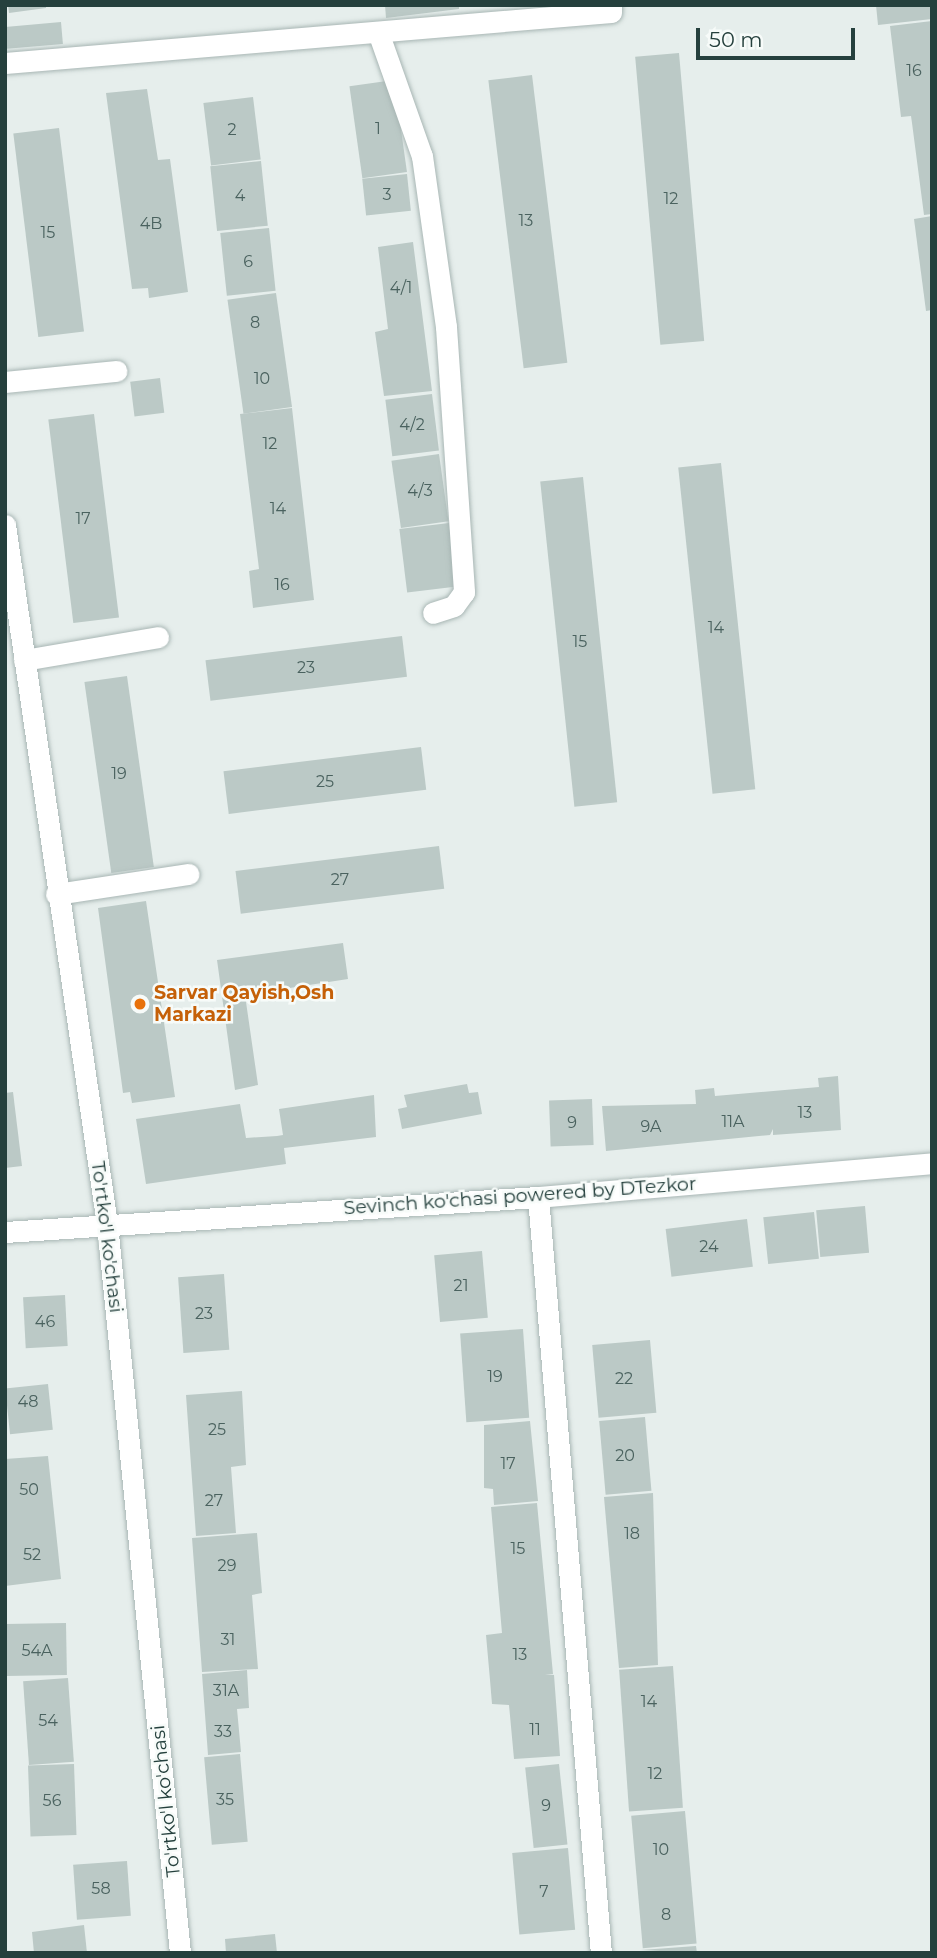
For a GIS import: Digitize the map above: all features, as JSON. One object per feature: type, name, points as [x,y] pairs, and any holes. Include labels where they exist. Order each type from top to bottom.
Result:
[{"type":"street","points":[[5,63],[611,12],[611,5]]},
{"type":"street","points":[[378,32],[422,156],[446,327],[464,592],[454,606],[433,613]]},
{"type":"street","points":[[5,382],[116,371]]},
{"type":"street","name":"To'rtko'l ko'chasi","points":[[5,525],[107,1224],[180,1953]]},
{"type":"street","points":[[24,660],[158,637]]},
{"type":"street","points":[[57,894],[188,874]]},
{"type":"street","name":"Sevinch ko'chasi powered by DTezkor","points":[[5,1232],[538,1197],[932,1163]]},
{"type":"street","points":[[538,1197],[601,1953]]},
{"type":"building","points":[[8,5],[46,5],[46,8],[9,13]]},
{"type":"building","points":[[385,5],[459,5],[459,9],[386,18]]},
{"type":"building","points":[[876,5],[932,5],[932,19],[878,25]]},
{"type":"building","points":[[932,21],[932,214],[924,215],[911,116],[901,117],[890,26]]},
{"type":"building","points":[[61,22],[63,44],[7,49],[5,27]]},
{"type":"building","points":[[679,53],[704,341],[660,345],[635,57]]},
{"type":"building","points":[[532,75],[567,363],[524,368],[488,80]]},
{"type":"building","points":[[394,80],[407,172],[362,178],[349,86]]},
{"type":"building","points":[[147,89],[158,160],[170,159],[188,292],[149,298],[148,288],[132,289],[106,93]]},
{"type":"building","points":[[253,97],[261,160],[211,166],[203,103]]},
{"type":"building","points":[[59,128],[84,331],[38,337],[13,134]]},
{"type":"building","points":[[261,161],[268,226],[217,231],[210,166]]},
{"type":"building","points":[[407,174],[411,211],[366,216],[362,179]]},
{"type":"building","points":[[932,216],[932,310],[926,311],[914,219]]},
{"type":"building","points":[[269,228],[276,291],[227,296],[220,233]]},
{"type":"building","points":[[413,242],[432,391],[384,396],[375,332],[388,329],[378,247]]},
{"type":"building","points":[[276,293],[292,407],[243,414],[227,300]]},
{"type":"building","points":[[160,378],[164,413],[134,416],[130,382]]},
{"type":"building","points":[[432,394],[439,451],[392,456],[385,400]]},
{"type":"building","points":[[292,408],[314,600],[253,608],[249,571],[259,569],[240,414]]},
{"type":"building","points":[[94,414],[119,617],[73,623],[48,420]]},
{"type":"building","points":[[439,454],[448,521],[401,528],[391,461]]},
{"type":"building","points":[[721,463],[755,789],[713,794],[678,467]]},
{"type":"building","points":[[583,477],[617,802],[574,807],[540,481]]},
{"type":"building","points":[[449,523],[457,587],[407,593],[399,529]]},
{"type":"building","points":[[402,636],[407,677],[210,701],[205,660]]},
{"type":"building","points":[[127,676],[154,867],[111,873],[84,682]]},
{"type":"building","points":[[421,747],[426,790],[229,814],[223,771]]},
{"type":"building","points":[[439,846],[444,889],[241,914],[236,871]]},
{"type":"building","name":"Sarvar Qayish,Osh Markazi","points":[[146,901],[175,1097],[132,1103],[130,1092],[123,1093],[98,908]]},
{"type":"building","points":[[343,943],[348,979],[245,995],[258,1085],[235,1090],[217,960]]},
{"type":"building","points":[[838,1076],[841,1130],[773,1135],[773,1129],[770,1135],[606,1151],[602,1106],[696,1104],[695,1090],[714,1088],[715,1096],[819,1087],[818,1078]]},
{"type":"building","points":[[467,1084],[469,1093],[478,1092],[482,1114],[402,1129],[398,1109],[407,1107],[404,1095]]},
{"type":"building","points":[[13,1092],[22,1166],[5,1168],[5,1093]]},
{"type":"building","points":[[374,1095],[376,1137],[284,1148],[286,1164],[146,1184],[136,1119],[240,1104],[246,1138],[277,1136],[283,1135],[279,1109]]},
{"type":"building","points":[[592,1099],[594,1145],[551,1146],[549,1101]]},
{"type":"building","points":[[865,1206],[869,1253],[820,1257],[816,1210]]},
{"type":"building","points":[[814,1212],[819,1259],[768,1264],[763,1217]]},
{"type":"building","points":[[747,1219],[753,1267],[671,1277],[666,1229]]},
{"type":"building","points":[[482,1251],[488,1318],[440,1322],[434,1255]]},
{"type":"building","points":[[224,1274],[229,1350],[183,1353],[178,1277]]},
{"type":"building","points":[[65,1295],[68,1346],[26,1348],[23,1297]]},
{"type":"building","points":[[523,1329],[529,1418],[466,1422],[460,1333]]},
{"type":"building","points":[[650,1340],[656,1413],[599,1418],[592,1345]]},
{"type":"building","points":[[48,1384],[53,1430],[10,1434],[5,1388]]},
{"type":"building","points":[[242,1391],[246,1465],[231,1467],[236,1533],[196,1536],[186,1395]]},
{"type":"building","points":[[645,1417],[651,1491],[606,1495],[599,1421]]},
{"type":"building","points":[[530,1421],[538,1501],[494,1505],[493,1489],[484,1488],[484,1425]]},
{"type":"building","points":[[48,1456],[61,1579],[5,1586],[5,1459]]},
{"type":"building","points":[[653,1493],[658,1665],[619,1668],[604,1497]]},
{"type":"building","points":[[537,1503],[553,1674],[545,1674],[554,1675],[560,1756],[514,1759],[509,1705],[492,1704],[486,1635],[502,1633],[491,1507]]},
{"type":"building","points":[[257,1533],[262,1593],[252,1595],[258,1669],[202,1672],[192,1538]]},
{"type":"building","points":[[66,1623],[67,1675],[6,1676],[5,1624]]},
{"type":"building","points":[[673,1666],[683,1808],[629,1811],[619,1670]]},
{"type":"building","points":[[247,1670],[249,1708],[237,1709],[241,1752],[208,1755],[202,1674]]},
{"type":"building","points":[[68,1678],[74,1762],[29,1765],[23,1681]]},
{"type":"building","points":[[240,1754],[248,1842],[212,1845],[204,1757]]},
{"type":"building","points":[[74,1764],[76,1835],[31,1837],[28,1766]]},
{"type":"building","points":[[559,1764],[567,1845],[534,1848],[525,1768]]},
{"type":"building","points":[[685,1811],[697,1943],[643,1948],[631,1816]]},
{"type":"building","points":[[568,1848],[575,1930],[519,1935],[512,1853]]},
{"type":"building","points":[[127,1861],[131,1916],[77,1920],[73,1865]]},
{"type":"building","points":[[84,1925],[87,1953],[34,1953],[32,1932]]},
{"type":"building","points":[[275,1934],[277,1953],[226,1953],[225,1939]]},
{"type":"building","points":[[696,1946],[697,1953],[641,1950]]},
{"type":"place","name":"Sarvar Qayish,Osh Markazi","points":[[140,1004]]}]
